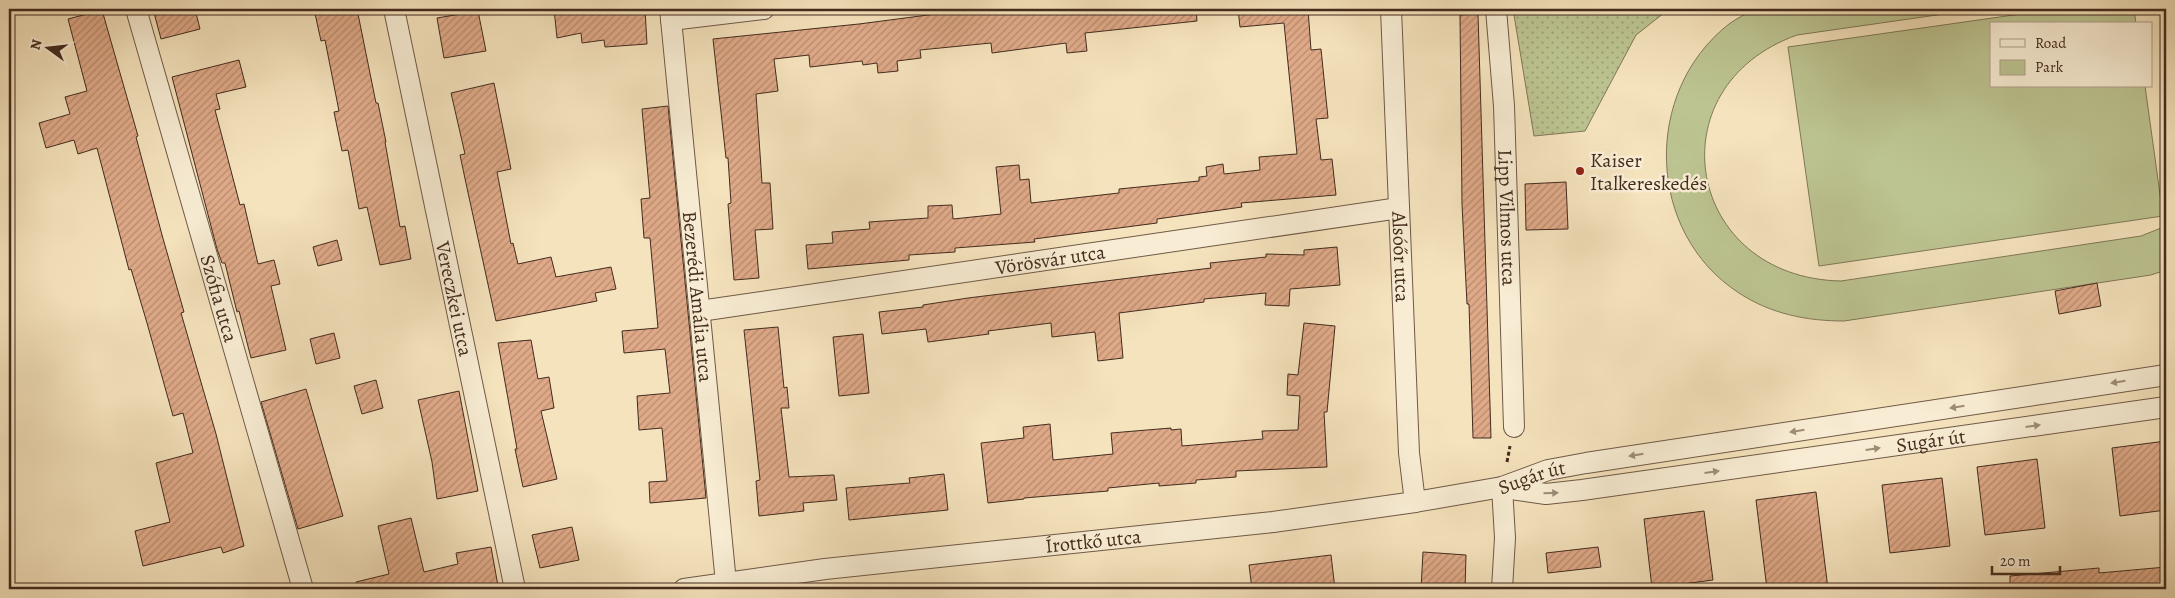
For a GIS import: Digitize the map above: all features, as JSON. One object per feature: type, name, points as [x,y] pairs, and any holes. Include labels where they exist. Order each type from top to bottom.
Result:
[{"type":"street","name":"Szófia utca","points":[[136,9],[303,589]]},
{"type":"street","name":"Vereczkei utca","points":[[394,9],[515,589]]},
{"type":"street","points":[[671,15],[764,9]]},
{"type":"street","name":"Alsóőr utca","points":[[1391,9],[1409,453],[1415,502]]},
{"type":"street","name":"Lipp Vilmos utca","points":[[1496,9],[1504,106],[1514,427]]},
{"type":"street","name":"Bezerédi Amália utca","points":[[671,15],[726,583]]},
{"type":"street","name":"Vörösvár utca","points":[[700,311],[1399,208]]},
{"type":"street","name":"Sugár út","points":[[1502,487],[1548,470],[1586,463],[2166,375]]},
{"type":"street","name":"Sugár út","points":[[1502,487],[1546,494],[1582,490],[2166,407]]},
{"type":"street","points":[[1502,487],[1505,538],[1502,589]]},
{"type":"street","name":"Írottkő utca","points":[[684,589],[835,568],[1273,522],[1415,502],[1502,487]]},
{"type":"path","points":[[1502,487],[1514,427]]},
{"type":"green space","points":[[1513,9],[1669,9],[1636,35],[1585,131],[1534,136]]},
{"type":"green space","points":[[1755,9],[1979,9],[1797,35],[1751,60],[1721,95],[1706,135],[1706,176],[1721,216],[1748,249],[1789,272],[1841,281],[2141,236],[2166,226],[2166,270],[2151,275],[1844,321],[1816,320],[1790,315],[1764,306],[1739,293],[1708,267],[1686,235],[1672,199],[1666,162],[1669,123],[1681,86],[1701,53],[1729,24]]},
{"type":"green space","points":[[2056,9],[2134,9],[2136,22],[1990,22],[1990,88],[2145,88],[2163,216],[1819,266],[1788,47]]},
{"type":"building","points":[[153,9],[195,9],[200,29],[161,39]]},
{"type":"building","points":[[314,9],[357,9],[386,142],[400,227],[405,226],[411,259],[380,265],[367,207],[359,209],[348,150],[342,151],[334,112],[339,111],[325,40],[321,41]]},
{"type":"building","points":[[554,9],[645,9],[647,44],[605,47],[604,40],[582,43],[581,33],[557,38]]},
{"type":"building","points":[[974,9],[1196,9],[1197,21],[1085,33],[1087,51],[1067,53],[1066,43],[992,53],[991,43],[920,50],[921,58],[897,61],[898,71],[878,73],[877,63],[863,65],[862,61],[810,67],[809,55],[774,59],[778,91],[756,94],[762,183],[770,183],[773,229],[755,230],[759,278],[734,280],[728,204],[731,203],[728,158],[726,158],[713,39],[859,24]]},
{"type":"building","points":[[1238,9],[1308,9],[1311,50],[1321,49],[1328,118],[1316,119],[1321,160],[1332,159],[1336,195],[1241,203],[1242,207],[1157,219],[1157,223],[1034,239],[1035,242],[955,248],[955,252],[909,255],[909,260],[808,269],[806,245],[833,243],[832,232],[870,229],[869,222],[928,218],[928,206],[952,205],[953,219],[1001,214],[996,167],[1019,165],[1020,180],[1029,179],[1031,203],[1119,193],[1119,189],[1199,181],[1199,177],[1207,176],[1206,167],[1223,164],[1224,174],[1260,170],[1259,157],[1297,154],[1284,23],[1240,27]]},
{"type":"building","points":[[102,10],[138,136],[136,137],[184,312],[181,313],[216,434],[244,546],[223,553],[221,547],[143,566],[135,531],[170,522],[156,463],[193,453],[183,413],[173,416],[131,269],[129,270],[97,148],[78,154],[74,140],[46,148],[39,123],[70,114],[65,97],[87,91],[68,19]]},
{"type":"building","points":[[478,11],[486,51],[444,58],[437,18]]},
{"type":"building","points":[[1478,14],[1491,438],[1473,438],[1469,304],[1467,304],[1462,204],[1460,15]]},
{"type":"building","points":[[239,60],[246,87],[216,94],[220,109],[215,110],[240,205],[244,204],[258,264],[274,260],[280,284],[271,286],[286,350],[251,358],[225,263],[222,263],[217,249],[172,77]]},
{"type":"building","points":[[494,83],[511,169],[497,172],[511,244],[513,243],[518,264],[551,257],[556,277],[611,267],[616,289],[595,293],[597,301],[496,321],[460,155],[465,154],[451,93]]},
{"type":"building","points":[[668,106],[706,498],[650,503],[649,482],[667,481],[662,428],[639,430],[637,396],[670,393],[665,349],[624,353],[622,331],[658,328],[650,238],[644,238],[641,199],[650,198],[642,109]]},
{"type":"building","points":[[1566,182],[1568,229],[1526,230],[1525,184]]},
{"type":"building","points":[[337,240],[342,260],[318,266],[313,247]]},
{"type":"building","points":[[1337,247],[1340,285],[1290,289],[1289,306],[1265,305],[1266,293],[1204,299],[1204,302],[1119,313],[1123,358],[1098,361],[1095,332],[1052,337],[1051,323],[988,331],[989,334],[928,342],[926,329],[882,334],[879,312],[923,307],[923,305],[968,298],[1211,268],[1210,263],[1266,257],[1266,254],[1304,255],[1304,250]]},
{"type":"building","points":[[2097,283],[2101,306],[2059,314],[2055,291]]},
{"type":"building","points":[[1304,323],[1335,326],[1327,412],[1324,412],[1327,467],[1236,471],[1236,477],[1196,480],[1196,483],[1159,486],[1159,483],[1108,488],[1108,491],[988,503],[981,443],[1024,438],[1023,427],[1050,424],[1053,460],[1113,454],[1111,433],[1171,428],[1171,430],[1181,429],[1182,446],[1263,439],[1262,431],[1298,430],[1300,396],[1287,395],[1288,374],[1298,375]]},
{"type":"building","points":[[778,327],[784,388],[787,387],[789,408],[781,408],[789,477],[834,475],[837,500],[803,503],[804,511],[759,516],[756,481],[760,480],[744,330]]},
{"type":"building","points":[[334,333],[340,358],[316,364],[310,339]]},
{"type":"building","points":[[863,334],[869,393],[839,396],[833,337]]},
{"type":"building","points":[[531,340],[538,379],[549,377],[554,408],[541,411],[557,479],[523,487],[498,343]]},
{"type":"building","points":[[376,380],[383,408],[362,414],[354,386]]},
{"type":"building","points":[[306,389],[343,516],[298,529],[261,402]]},
{"type":"building","points":[[459,391],[478,491],[437,499],[432,462],[418,400]]},
{"type":"building","points":[[2166,441],[2166,510],[2120,516],[2112,448]]},
{"type":"building","points":[[2037,459],[2045,528],[1985,535],[1977,467]]},
{"type":"building","points":[[944,474],[948,510],[849,520],[846,488],[910,483],[909,478]]},
{"type":"building","points":[[1942,478],[1950,546],[1890,553],[1882,485]]},
{"type":"building","points":[[1816,492],[1828,589],[1767,589],[1756,500]]},
{"type":"building","points":[[1704,511],[1713,580],[1652,588],[1644,519]]},
{"type":"building","points":[[411,518],[424,572],[458,564],[456,553],[491,547],[498,586],[478,589],[357,589],[356,582],[389,574],[378,526]]},
{"type":"building","points":[[572,527],[579,560],[540,568],[532,535]]},
{"type":"building","points":[[1598,547],[1601,567],[1548,573],[1546,553]]},
{"type":"building","points":[[1423,552],[1466,555],[1465,589],[1421,589]]},
{"type":"building","points":[[1331,555],[1335,589],[1252,589],[1249,565]]},
{"type":"building","points":[[2166,567],[2166,589],[2010,589],[2010,576],[2099,568],[2099,573]]},
{"type":"place","name":"Kaiser Italkereskedés","points":[[1580,171]]}]
